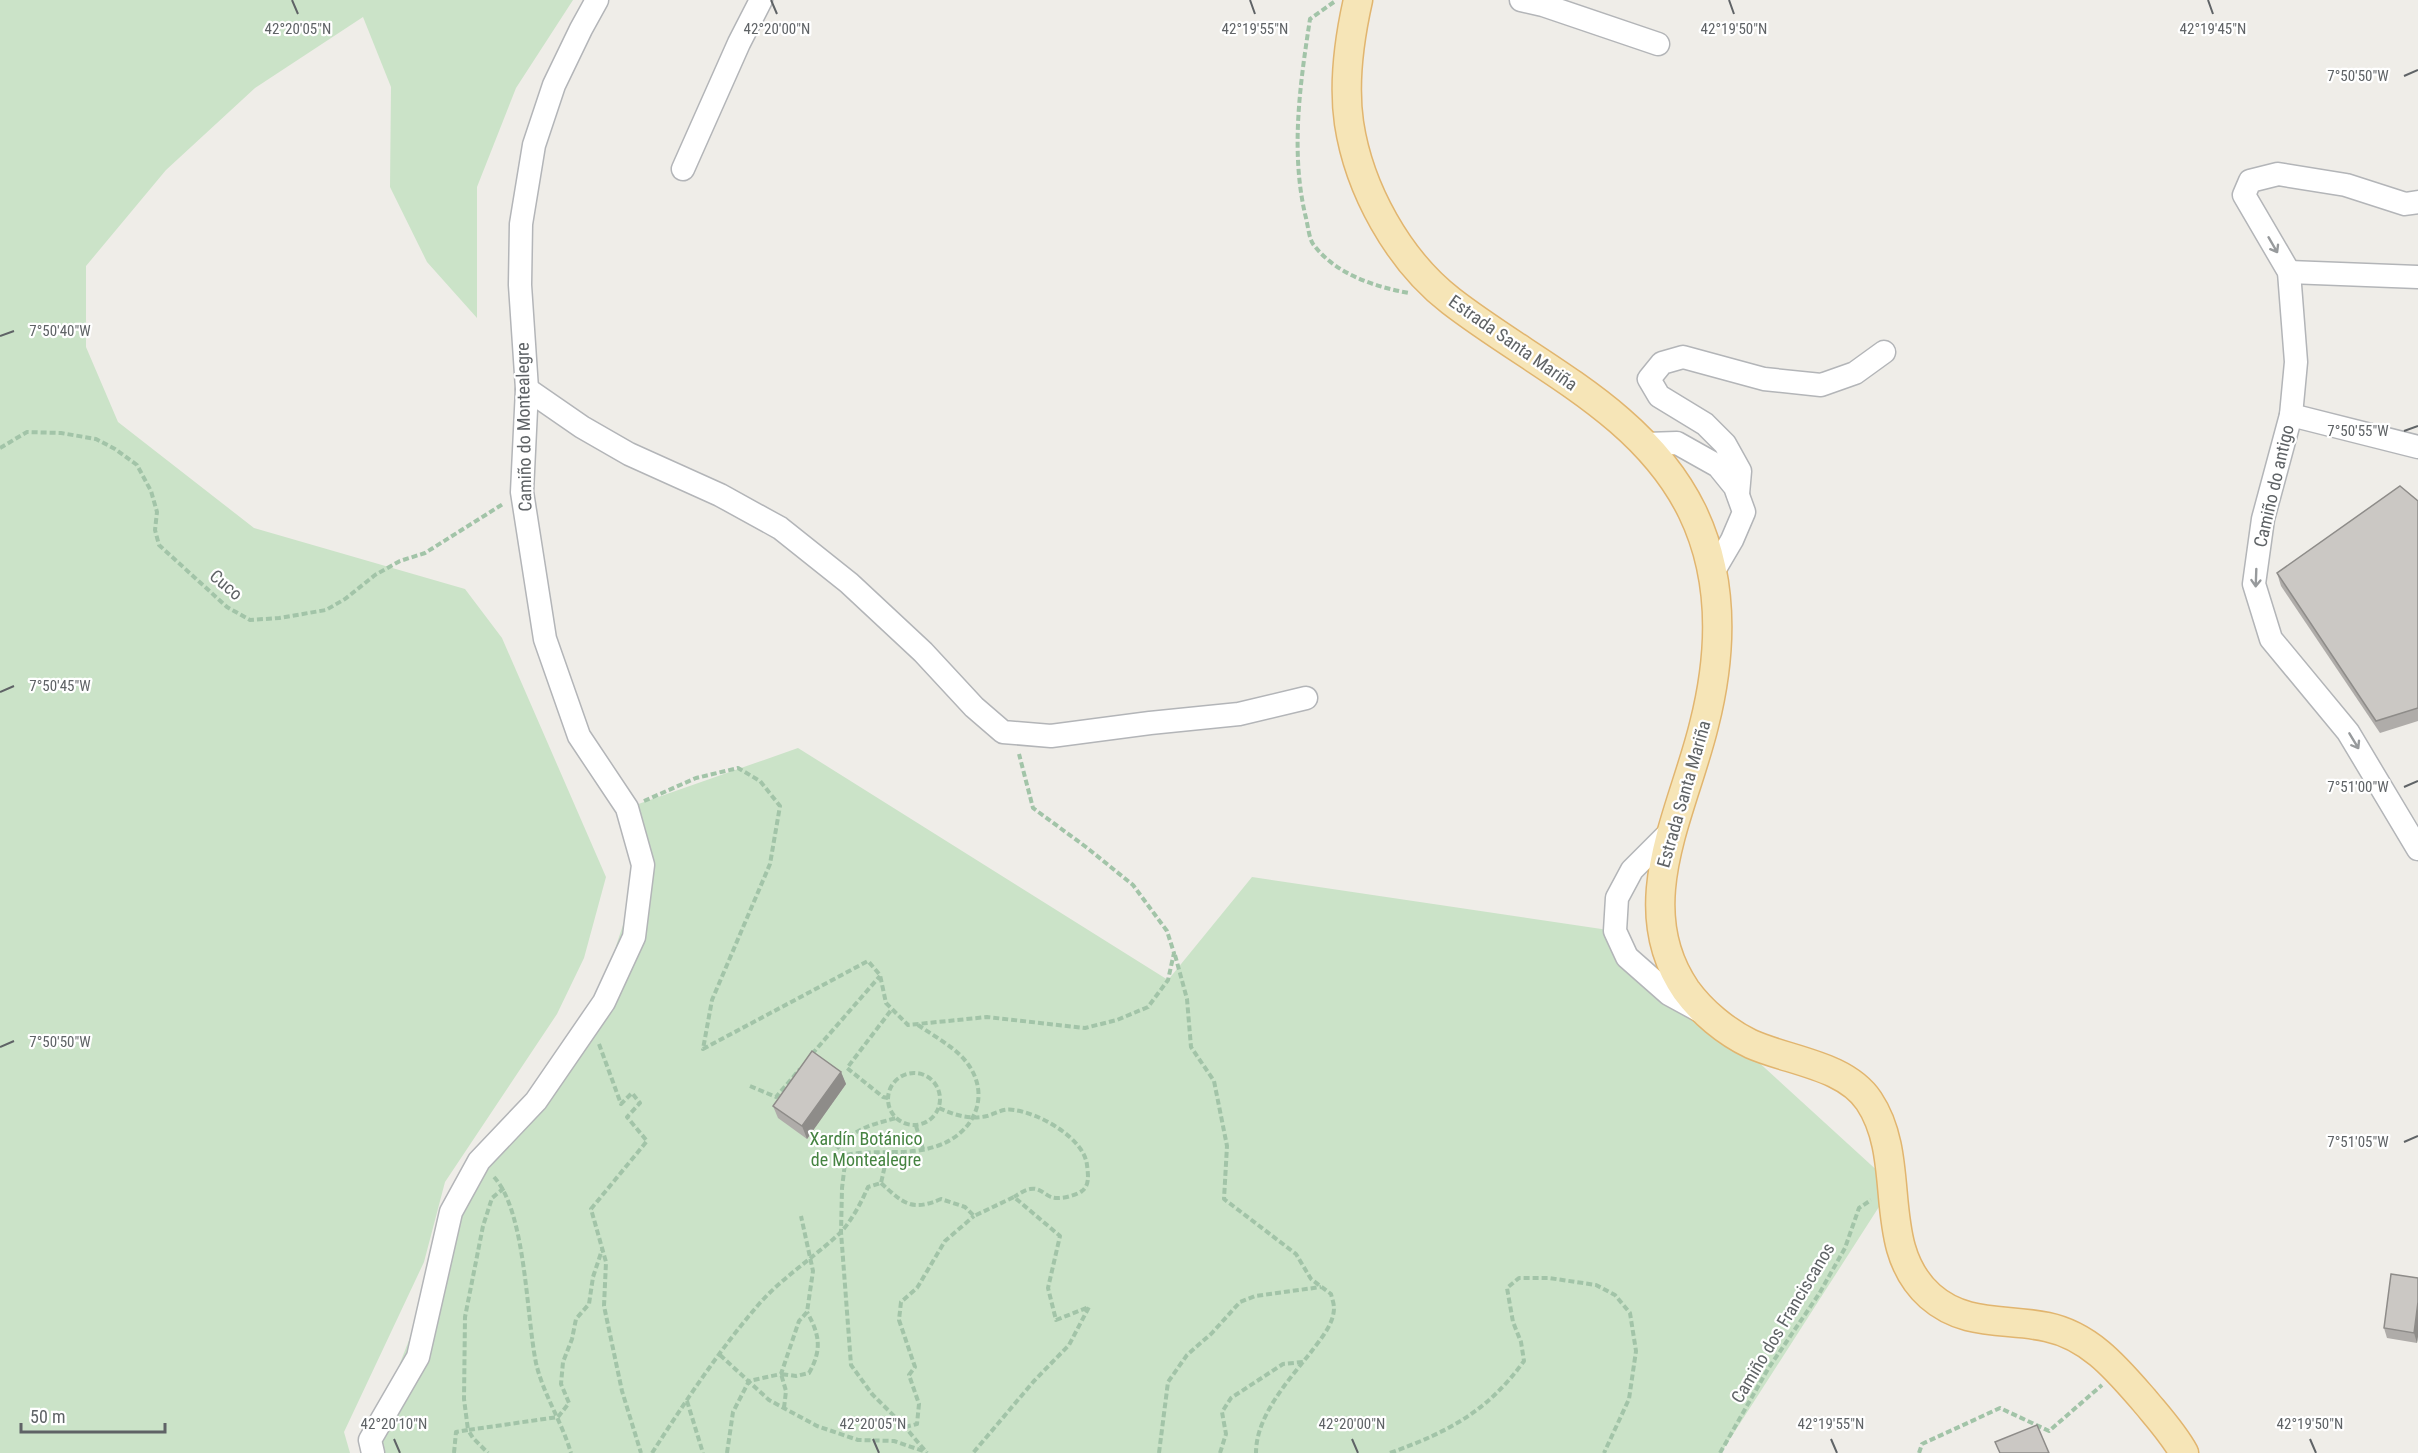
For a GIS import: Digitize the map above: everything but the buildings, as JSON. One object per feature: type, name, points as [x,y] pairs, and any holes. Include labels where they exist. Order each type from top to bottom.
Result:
[{"type":"main road","name":"Estrada Santa Mariña","points":[[1358,0],[1347,70],[1348,110],[1353,145],[1364,179],[1388,226],[1414,265],[1449,299],[1598,403],[1646,444],[1667,471],[1692,512],[1707,551],[1718,611],[1719,638],[1714,681],[1703,730],[1671,831],[1659,892],[1662,936],[1679,979],[1695,1002],[1709,1016],[1752,1044],[1837,1075],[1866,1095],[1886,1135],[1898,1239],[1904,1260],[1919,1285],[1940,1304],[1976,1320],[2031,1324],[2066,1332],[2095,1350],[2119,1370],[2169,1430],[2184,1453]]},
{"type":"street","name":"Camiño do Montealegre","points":[[374,1453],[370,1440],[418,1357],[451,1212],[479,1161],[536,1101],[604,1002],[634,937],[643,865],[627,808],[579,736],[545,639],[522,492],[527,389],[520,285],[520,224],[534,145],[554,85],[597,0]]},
{"type":"street","points":[[683,170],[760,0]]},
{"type":"street","points":[[1521,0],[1543,5],[1658,44]]},
{"type":"street","name":"Camiño do antigo","points":[[2418,202],[2405,204],[2346,185],[2278,174],[2250,181],[2244,195],[2289,272],[2296,362],[2291,415],[2263,519],[2254,584],[2271,639],[2348,732],[2418,849]]},
{"type":"street","points":[[2289,272],[2418,277]]},
{"type":"street","points":[[1738,494],[1740,471],[1725,444],[1705,424],[1659,396],[1649,379],[1662,363],[1683,357],[1764,379],[1821,385],[1856,373],[1884,352]]},
{"type":"street","points":[[527,389],[582,427],[629,454],[720,495],[780,528],[849,584],[899,629],[974,707],[1003,732],[1051,736],[1239,714],[1306,698]]},
{"type":"street","points":[[2291,415],[2418,447]]},
{"type":"street","points":[[1646,444],[1677,443],[1718,466],[1735,487],[1744,512],[1732,540],[1712,574]]},
{"type":"street","points":[[1671,831],[1632,870],[1617,898],[1615,932],[1627,957],[1669,994],[1709,1016]]},
{"type":"path","points":[[1337,0],[1310,19],[1299,88],[1299,188],[1312,243],[1337,267],[1379,288],[1449,299]]},
{"type":"path","name":"Cuco","points":[[0,448],[27,432],[61,433],[96,439],[115,449],[137,465],[151,491],[157,512],[155,530],[159,545],[227,607],[250,620],[279,618],[326,610],[345,599],[375,575],[400,561],[425,553],[522,492]]},
{"type":"path","points":[[1013,733],[1033,808],[1133,885],[1167,931],[1187,999],[1191,1047],[1214,1081],[1227,1146],[1224,1199],[1296,1254],[1311,1279],[1331,1294],[1334,1309],[1325,1334],[1284,1386],[1256,1437],[1256,1453]]},
{"type":"path","points":[[627,808],[696,778],[738,768],[760,781],[780,806],[770,864],[712,999],[703,1050],[868,961],[880,975],[886,1003],[908,1025],[987,1017],[1085,1028],[1117,1020],[1148,1006],[1168,980],[1174,953]]},
{"type":"path","points":[[750,1086],[776,1097],[880,975]]},
{"type":"path","points":[[888,1098],[883,1097],[847,1068],[892,1009]]},
{"type":"path","points":[[591,1021],[621,1104],[632,1093],[640,1103],[627,1117],[647,1141],[591,1209],[606,1262],[604,1306],[622,1391],[641,1453]]},
{"type":"path","points":[[896,1118],[864,1126],[837,1146],[846,1155],[934,1147],[962,1132],[976,1115],[979,1092],[973,1072],[959,1054],[916,1024]]},
{"type":"path","points":[[919,1074],[927,1077],[938,1089],[939,1108],[931,1119],[916,1126],[907,1125],[896,1118],[889,1106],[888,1098],[890,1089],[902,1076],[919,1074]]},
{"type":"path","points":[[905,1427],[918,1424],[919,1404],[909,1375],[915,1367],[899,1320],[901,1302],[917,1288],[945,1241],[974,1216],[1032,1188],[1053,1197],[1074,1195],[1087,1185],[1086,1160],[1080,1146],[1056,1128],[1028,1113],[1013,1109],[999,1110],[986,1116],[959,1117],[939,1108]]},
{"type":"path","points":[[916,1126],[923,1149]]},
{"type":"path","points":[[881,1183],[888,1152]]},
{"type":"path","points":[[846,1155],[842,1188],[841,1232],[851,1365],[872,1394],[927,1453]]},
{"type":"path","points":[[479,1161],[504,1188],[514,1219],[528,1296],[536,1365],[571,1453]]},
{"type":"path","points":[[881,1183],[900,1201],[910,1206],[927,1205],[941,1199],[965,1207],[974,1216]]},
{"type":"path","points":[[652,1453],[720,1354],[760,1302],[841,1232],[861,1203],[868,1187],[881,1183]]},
{"type":"path","name":"Camiño dos Franciscanos","points":[[1722,1453],[1768,1369],[1819,1294],[1845,1248],[1859,1208],[1893,1185]]},
{"type":"path","points":[[488,1453],[468,1430],[464,1399],[465,1317],[483,1226],[492,1198],[504,1188]]},
{"type":"path","points":[[973,1453],[1069,1345],[1089,1307],[1056,1320],[1048,1288],[1060,1236],[1014,1197]]},
{"type":"path","points":[[784,1408],[786,1391],[781,1374],[799,1321],[807,1312],[813,1271],[801,1216]]},
{"type":"path","points":[[454,1453],[456,1432],[558,1417],[568,1403],[561,1384],[562,1362],[572,1339],[576,1319],[589,1304],[593,1277],[602,1250]]},
{"type":"path","points":[[1390,1453],[1432,1438],[1471,1416],[1514,1375],[1524,1361],[1521,1342],[1513,1322],[1507,1288],[1519,1278],[1549,1278],[1596,1285],[1615,1295],[1630,1313],[1636,1352],[1629,1399],[1605,1453]]},
{"type":"path","points":[[1158,1453],[1168,1382],[1186,1355],[1212,1333],[1240,1302],[1255,1296],[1321,1287]]},
{"type":"path","points":[[749,1381],[781,1374],[796,1376],[809,1373],[817,1359],[819,1342],[815,1327],[807,1312]]},
{"type":"path","points":[[720,1354],[769,1400],[817,1426],[858,1440],[894,1441],[927,1453]]},
{"type":"path","points":[[1220,1453],[1226,1434],[1222,1412],[1231,1398],[1283,1364],[1303,1362]]},
{"type":"path","points":[[1919,1453],[1922,1443],[2000,1408],[2049,1431],[2119,1370]]},
{"type":"path","points":[[727,1453],[734,1412],[749,1381]]},
{"type":"path","points":[[687,1401],[703,1453]]},
{"type":"path","points":[[903,1453],[906,1446]]},
{"type":"green space","points":[[0,0],[573,0],[516,88],[477,187],[477,318],[427,262],[390,187],[391,87],[363,17],[255,88],[166,170],[86,266],[86,347],[118,422],[254,528],[465,589],[502,638],[606,877],[584,958],[557,1014],[445,1182],[424,1262],[344,1432],[350,1453],[0,1453]]},
{"type":"green space","name":"Xardín Botánico de Montealegre","points":[[798,748],[1168,980],[1252,877],[1615,931],[1893,1185],[1721,1453],[375,1453],[370,1440],[479,1161],[591,1021],[643,865],[627,808]]}]
